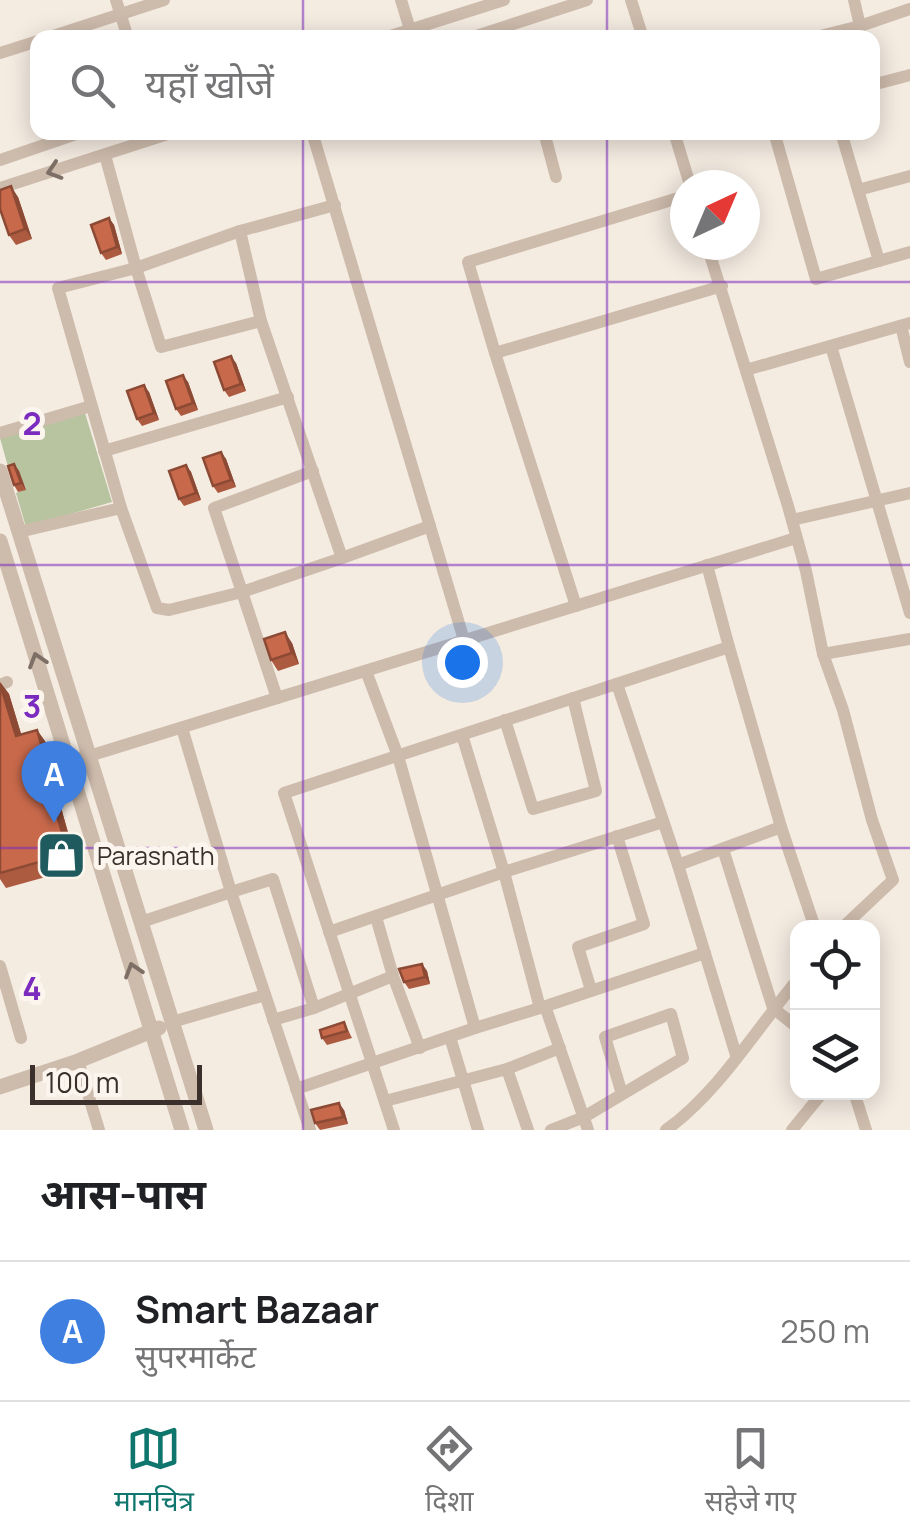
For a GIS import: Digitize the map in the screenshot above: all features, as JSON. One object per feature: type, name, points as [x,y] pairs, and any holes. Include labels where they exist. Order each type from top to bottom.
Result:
[{"type":"street","points":[[65,30],[118,7],[164,0]]},
{"type":"street","points":[[401,0],[410,30]]},
{"type":"street","points":[[422,30],[504,0]]},
{"type":"street","points":[[516,30],[587,0]]},
{"type":"street","points":[[631,0],[641,30]]},
{"type":"street","points":[[854,0],[860,26]]},
{"type":"street","points":[[844,30],[910,9]]},
{"type":"street","points":[[0,53],[30,43]]},
{"type":"street","points":[[880,83],[910,75]]},
{"type":"street","points":[[0,160],[59,140]]},
{"type":"street","points":[[0,188],[150,140]]},
{"type":"street","points":[[314,140],[464,640]]},
{"type":"street","points":[[546,140],[556,177]]},
{"type":"street","points":[[676,140],[685,170]]},
{"type":"street","points":[[776,140],[816,279],[910,252]]},
{"type":"street","points":[[843,140],[879,261]]},
{"type":"street","points":[[105,155],[161,347],[262,321]]},
{"type":"street","points":[[858,190],[910,176]]},
{"type":"street","points":[[576,606],[468,262],[670,201]]},
{"type":"street","points":[[334,205],[136,268],[58,288],[120,508],[158,608],[169,610],[242,592],[430,526]]},
{"type":"street","points":[[240,232],[262,321],[342,558]]},
{"type":"street","points":[[712,260],[792,520],[823,654],[893,880]]},
{"type":"street","points":[[495,353],[722,286]]},
{"type":"street","points":[[746,370],[905,324],[910,362]]},
{"type":"street","points":[[831,346],[910,613]]},
{"type":"street","points":[[104,451],[288,397]]},
{"type":"street","points":[[0,432],[91,406]]},
{"type":"street","points":[[277,698],[214,508],[313,471]]},
{"type":"street","points":[[0,472],[206,1130]]},
{"type":"street","points":[[792,520],[910,493]]},
{"type":"street","points":[[19,532],[120,508]]},
{"type":"street","points":[[68,760],[796,538]]},
{"type":"street","points":[[0,541],[182,1130]]},
{"type":"street","points":[[707,566],[811,920]]},
{"type":"street","points":[[823,654],[910,640]]},
{"type":"street","points":[[394,1130],[284,793],[730,647]]},
{"type":"street","points":[[366,670],[398,756],[476,1028]]},
{"type":"street","points":[[616,684],[678,865],[736,1055]]},
{"type":"street","points":[[506,720],[533,809],[596,791],[573,698]]},
{"type":"street","points":[[182,728],[231,892],[310,1130]]},
{"type":"street","points":[[462,735],[542,1006],[586,1123]]},
{"type":"street","points":[[329,932],[664,822]]},
{"type":"street","points":[[678,865],[782,827]]},
{"type":"street","points":[[591,990],[578,947],[644,924],[617,836]]},
{"type":"street","points":[[722,849],[773,1008],[790,1022]]},
{"type":"street","points":[[105,879],[125,872]]},
{"type":"street","points":[[850,920],[893,880],[910,872]]},
{"type":"street","points":[[141,922],[274,879],[314,1008]]},
{"type":"street","points":[[376,916],[420,1048]]},
{"type":"street","points":[[296,1089],[705,952]]},
{"type":"street","points":[[0,966],[21,1038]]},
{"type":"street","points":[[273,1020],[350,996],[393,976]]},
{"type":"street","points":[[666,1130],[701,1100],[790,988]]},
{"type":"street","points":[[0,1086],[78,1061],[172,1022],[264,995]]},
{"type":"street","points":[[552,1130],[586,1123],[622,1094],[683,1058],[672,1014],[605,1037],[622,1094]]},
{"type":"street","points":[[450,1037],[478,1130]]},
{"type":"street","points":[[385,1101],[507,1069],[560,1048]]},
{"type":"street","points":[[78,1061],[99,1130]]},
{"type":"street","points":[[507,1069],[528,1130]]},
{"type":"street","points":[[792,1130],[816,1100]]},
{"type":"street","points":[[857,1100],[866,1130]]},
{"type":"green space","points":[[85,413],[112,502],[26,527],[16,493],[26,489],[19,472],[10,474],[0,438]]},
{"type":"building","points":[[11,186],[25,229],[9,235],[0,209],[0,190]]},
{"type":"building","points":[[109,218],[117,247],[101,253],[91,225]]},
{"type":"building","points":[[231,356],[241,384],[224,390],[214,362]]},
{"type":"building","points":[[183,375],[193,403],[176,409],[166,381]]},
{"type":"building","points":[[144,385],[154,413],[137,419],[127,391]]},
{"type":"building","points":[[221,452],[231,480],[213,486],[203,458]]},
{"type":"building","points":[[14,464],[21,483],[14,485],[8,466]]},
{"type":"building","points":[[186,465],[196,493],[179,499],[169,471]]},
{"type":"building","points":[[285,632],[292,653],[271,660],[264,639]]},
{"type":"building","points":[[0,684],[16,736],[37,730],[68,854],[0,873]]},
{"type":"building","points":[[422,964],[425,977],[404,982],[399,969]]},
{"type":"building","points":[[344,1022],[347,1031],[322,1038],[320,1030]]},
{"type":"building","points":[[339,1103],[343,1117],[315,1123],[311,1110]]},
{"type":"place","name":"Smart Bazaar","points":[[54,823]]},
{"type":"place","name":"Parasnath","points":[[62,856]]}]
